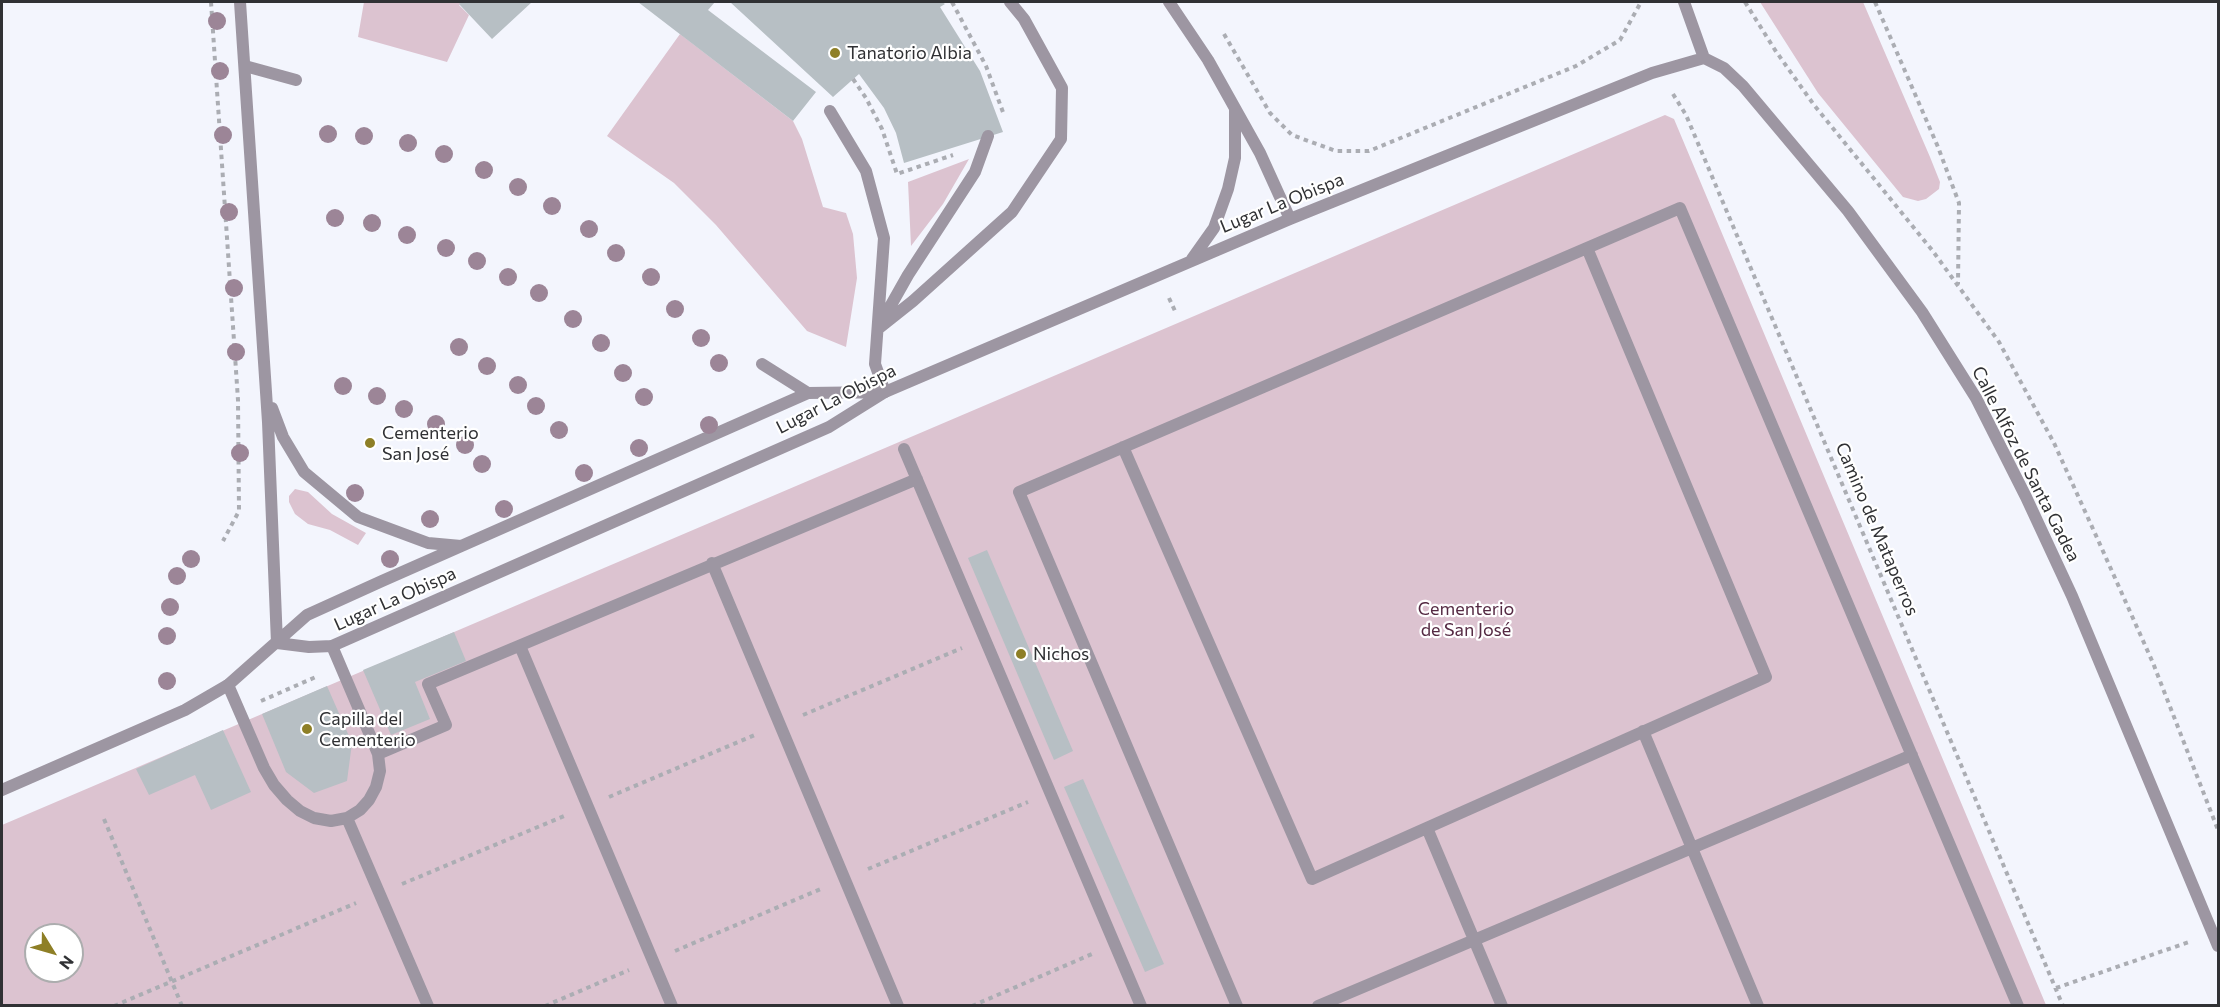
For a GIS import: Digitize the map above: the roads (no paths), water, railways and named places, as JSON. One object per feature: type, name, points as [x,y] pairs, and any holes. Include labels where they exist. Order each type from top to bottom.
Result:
[{"type":"street","points":[[240,2],[266,394],[277,643]]},
{"type":"street","points":[[879,328],[913,301],[1012,212],[1061,139],[1062,88],[1024,19],[1010,2]]},
{"type":"street","points":[[1169,2],[1208,60],[1260,153],[1290,219]]},
{"type":"street","points":[[1684,2],[1704,58]]},
{"type":"street","name":"Lugar La Obispa","points":[[277,643],[309,647],[332,646],[829,427],[885,392],[1290,219],[1652,73],[1704,58]]},
{"type":"street","name":"Calle Alfoz de Santa Gadea","points":[[1704,58],[1724,68],[1743,86],[1848,211],[1922,312],[1976,398],[2072,596],[2218,946]]},
{"type":"street","points":[[244,66],[296,80]]},
{"type":"street","points":[[1191,261],[1214,228],[1228,189],[1235,158],[1235,109]]},
{"type":"street","points":[[2,789],[185,711],[228,685],[307,615],[807,393],[885,392],[875,364],[884,238],[867,171],[830,111]]},
{"type":"street","points":[[879,328],[908,275],[975,172],[987,140]]},
{"type":"street","points":[[1238,1005],[1019,492],[1680,208],[2018,1005]]},
{"type":"street","points":[[1123,447],[1312,879],[1766,677],[1587,248]]},
{"type":"street","points":[[762,364],[807,393]]},
{"type":"street","points":[[266,394],[283,436],[304,472],[334,499],[358,517],[392,531],[428,543],[462,546]]},
{"type":"street","points":[[904,449],[1141,1005]]},
{"type":"street","points":[[378,754],[446,725],[428,684],[916,479]]},
{"type":"street","points":[[712,563],[898,1005]]},
{"type":"street","points":[[228,685],[264,768],[287,800],[300,811],[314,818],[331,821],[346,818],[364,805],[376,787],[380,771],[378,754],[332,646]]},
{"type":"street","points":[[520,646],[672,1005]]},
{"type":"street","points":[[1643,731],[1758,1005]]},
{"type":"street","points":[[1318,1005],[1912,755]]},
{"type":"street","points":[[346,818],[428,1005]]},
{"type":"street","points":[[1427,828],[1502,1005]]},
{"type":"place","name":"Tanatorio Albia","points":[[835,53]]},
{"type":"place","name":"Cementerio San José","points":[[370,443]]},
{"type":"place","name":"Nichos","points":[[1021,654]]},
{"type":"place","name":"Capilla del Cementerio","points":[[307,729]]},
{"type":"park label","name":"Cementerio de San José","points":[[1466,619]]}]
